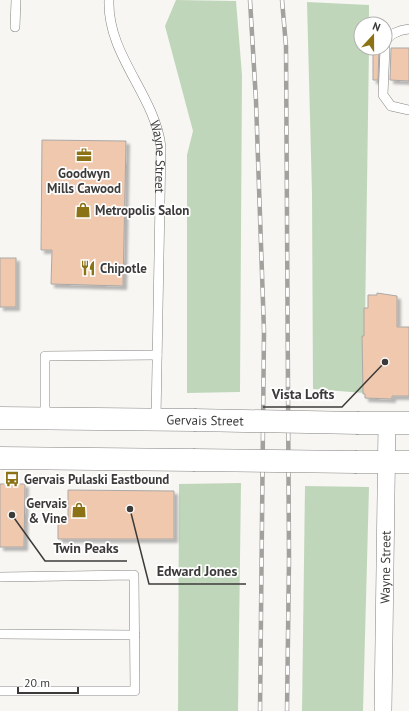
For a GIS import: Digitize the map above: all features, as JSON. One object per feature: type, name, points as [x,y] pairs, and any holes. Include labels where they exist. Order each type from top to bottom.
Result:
[{"type":"main road","name":"Gervais Street","points":[[0,418],[409,423]]},
{"type":"main road","points":[[0,458],[409,462]]},
{"type":"street","name":"Wayne Street","points":[[382,711],[387,423]]},
{"type":"lane","points":[[15,27],[16,0]]},
{"type":"lane","name":"Wayne Street","points":[[109,0],[110,16],[115,38],[155,122],[160,138],[156,420]]},
{"type":"lane","points":[[393,34],[409,29]]},
{"type":"lane","points":[[385,56],[383,95],[391,106],[409,110]]},
{"type":"lane","points":[[45,418],[46,356],[157,355]]},
{"type":"lane","points":[[0,577],[134,575],[135,635],[135,690],[0,692]]},
{"type":"lane","points":[[0,634],[135,635]]},
{"type":"green space","points":[[176,0],[236,1],[242,75],[240,392],[187,393],[187,155],[193,131],[165,26]]},
{"type":"green space","points":[[307,2],[369,5],[369,16],[353,16],[353,56],[369,56],[364,393],[313,389],[312,194]]},
{"type":"green space","points":[[241,483],[238,711],[178,711],[179,484]]},
{"type":"green space","points":[[305,486],[369,487],[363,711],[302,711]]},
{"type":"building","points":[[393,48],[409,48],[409,81],[390,80],[391,56],[393,56]]},
{"type":"building","points":[[373,56],[379,56],[378,80],[373,80]]},
{"type":"building","points":[[42,140],[126,141],[123,286],[51,284],[52,250],[41,250]]},
{"type":"building","points":[[0,258],[16,258],[16,307],[0,307]]},
{"type":"building","points":[[377,293],[397,296],[397,327],[409,327],[409,396],[392,396],[392,399],[365,398],[365,394],[363,394],[362,336],[364,336],[364,308],[368,308],[368,295],[377,295]]},
{"type":"building","points":[[0,484],[25,484],[24,547],[0,547]]},
{"type":"building","points":[[68,490],[174,491],[174,539],[58,539],[58,521],[68,521]]},
{"type":"railway","points":[[250,0],[256,101],[264,331],[260,711]]},
{"type":"railway","points":[[282,0],[286,46],[289,559],[287,711]]},
{"type":"place","name":"Goodwyn Mills Cawood","points":[[84,155]]},
{"type":"place","name":"Metropolis Salon","points":[[83,210]]},
{"type":"place","name":"Chipotle","points":[[88,268]]},
{"type":"place","name":"Vista Lofts","points":[[385,362]]},
{"type":"place","name":"Gervais Pulaski Eastbound","points":[[12,479]]},
{"type":"place","name":"Edward Jones","points":[[130,509]]},
{"type":"place","name":"Gervais & Vine","points":[[79,510]]},
{"type":"place","name":"Twin Peaks","points":[[12,515]]}]
